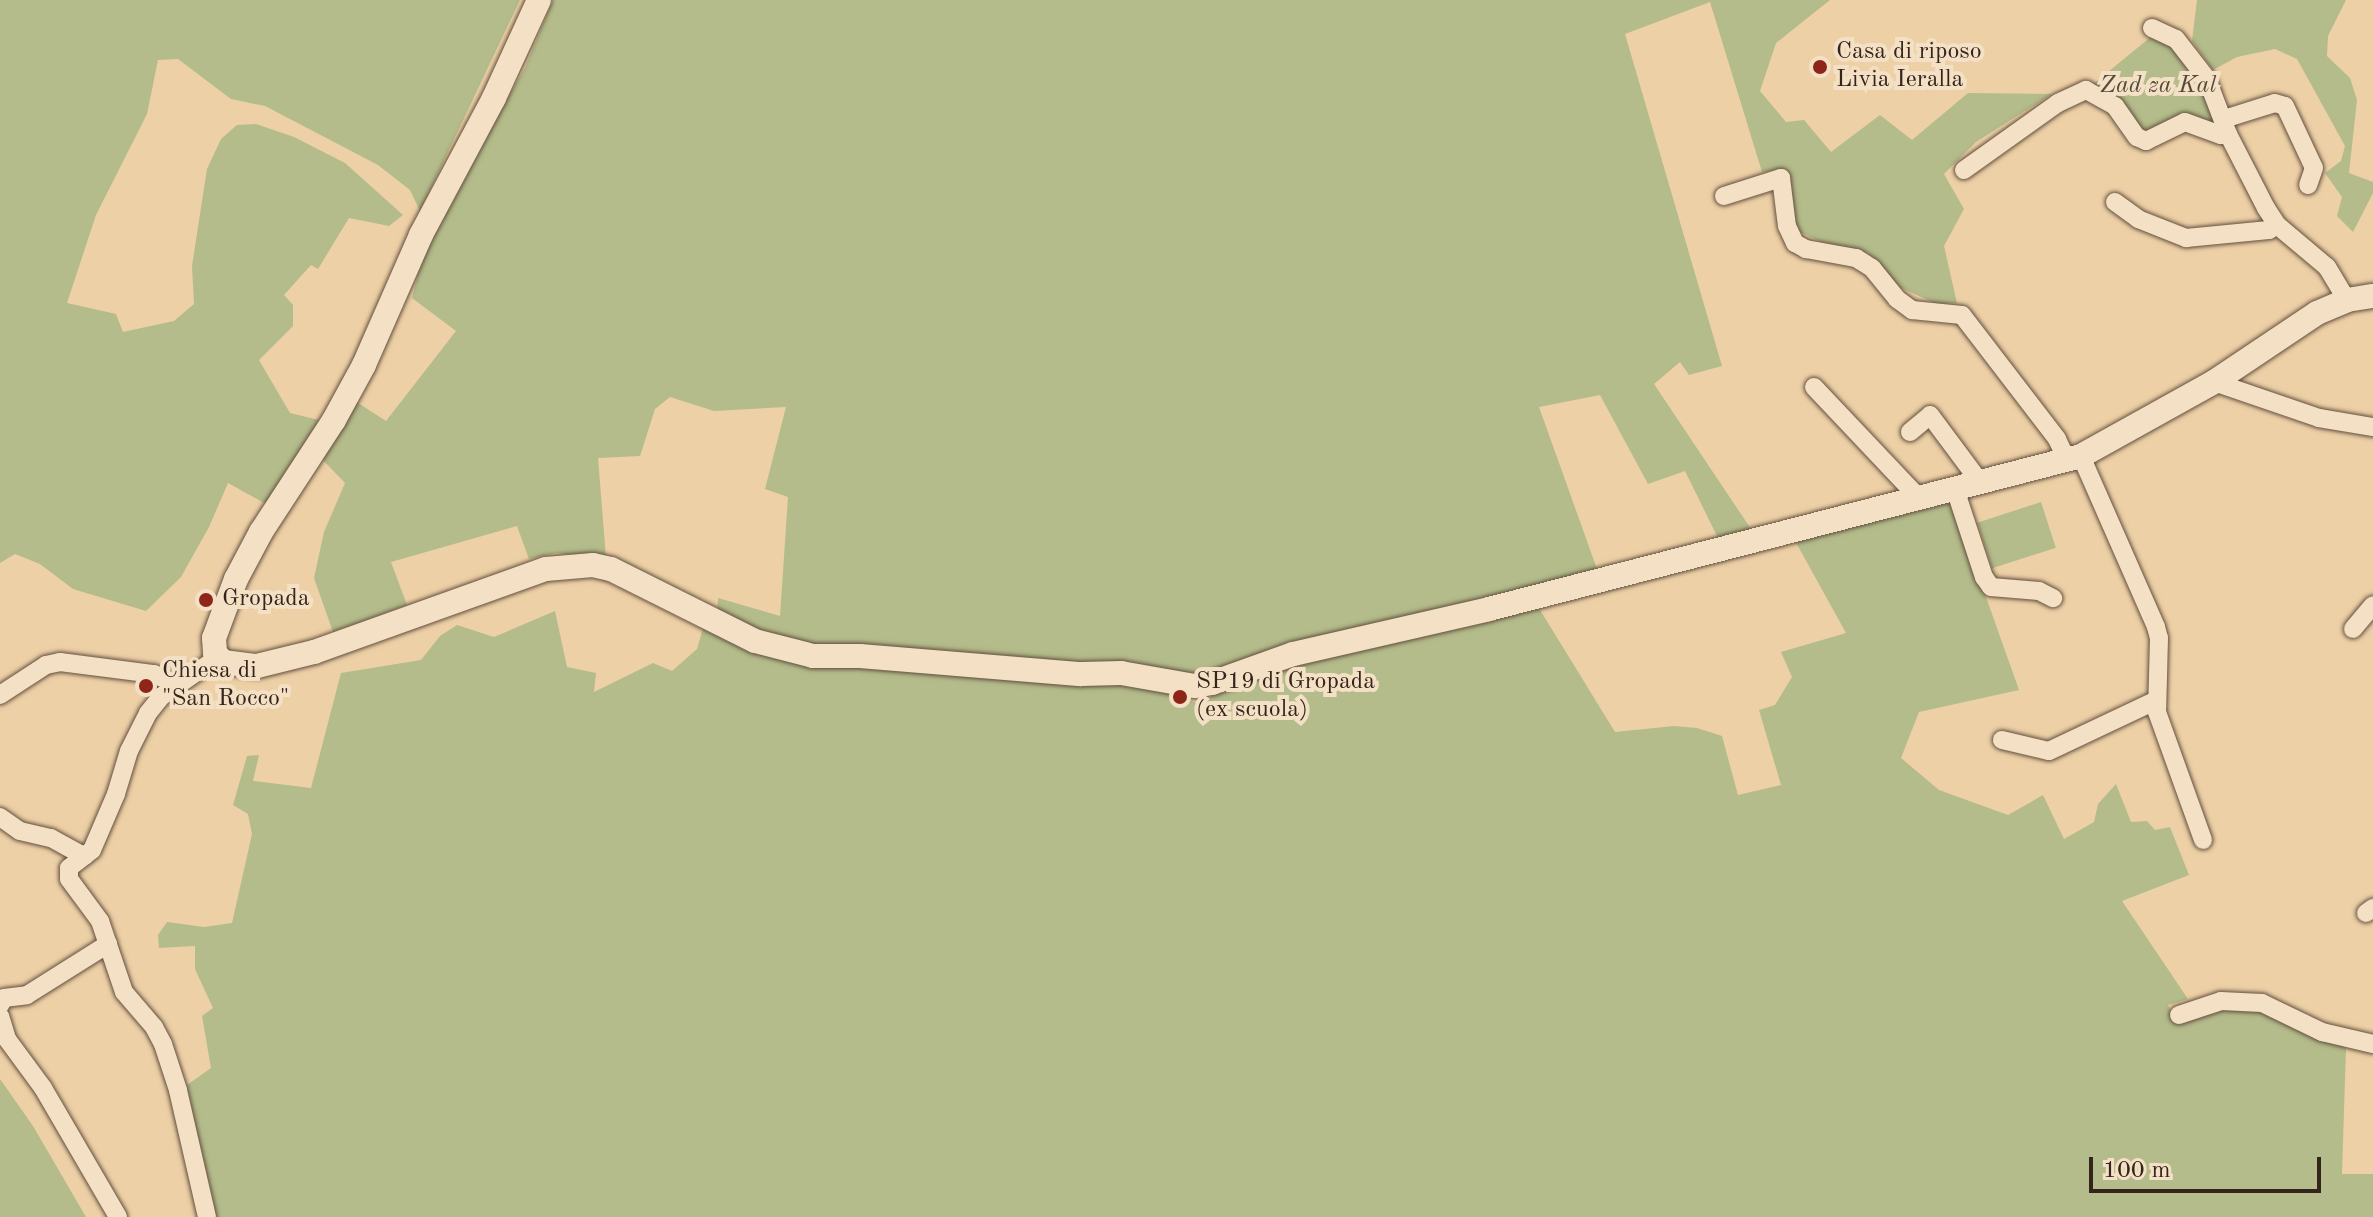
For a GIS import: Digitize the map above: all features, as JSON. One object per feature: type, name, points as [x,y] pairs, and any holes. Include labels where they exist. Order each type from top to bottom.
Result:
[{"type":"street","points":[[217,658],[214,638],[236,579],[261,532],[334,420],[364,365],[421,235],[494,98],[539,0]]},
{"type":"street","points":[[2152,28],[2176,39],[2207,79],[2255,190],[2277,225],[2327,267],[2347,300]]},
{"type":"street","points":[[1964,170],[2058,103],[2086,90],[2115,106],[2137,137],[2146,141],[2185,122],[2221,135],[2226,126],[2275,103],[2285,106],[2314,168],[2308,185]]},
{"type":"street","points":[[1724,196],[1781,178],[1787,226],[1795,243],[1806,249],[1856,258],[1872,268],[1897,299],[1912,310],[1962,315],[2074,458],[2156,627],[2159,638],[2155,701],[2203,840]]},
{"type":"street","points":[[2115,202],[2138,219],[2186,238],[2269,230],[2277,225]]},
{"type":"street","points":[[217,658],[228,664],[257,666],[303,655],[409,620],[535,572],[581,564],[611,569],[727,628],[781,650],[813,656],[905,659],[1081,674],[1121,673],[1195,686],[1293,654],[1489,609],[2074,458],[2214,382],[2317,313],[2347,300],[2373,296]]},
{"type":"street","points":[[2214,382],[2319,418],[2373,427]]},
{"type":"street","points":[[1814,387],[1918,497]]},
{"type":"street","points":[[1910,432],[1930,415],[1980,482]]},
{"type":"street","points":[[1955,489],[1984,577],[1991,587],[2039,591],[2053,598]]},
{"type":"street","points":[[2353,629],[2373,605]]},
{"type":"street","points":[[207,1217],[178,1090],[163,1044],[154,1027],[124,992],[100,921],[69,879],[69,868],[92,850],[107,817],[134,738],[162,696],[217,658]]},
{"type":"street","points":[[0,695],[46,665],[60,662],[154,674],[177,685]]},
{"type":"street","points":[[2002,740],[2049,751],[2155,701]]},
{"type":"street","points":[[0,817],[20,831],[51,838],[84,856]]},
{"type":"street","points":[[0,1005],[4,998],[27,995],[108,944]]},
{"type":"street","points":[[2179,1015],[2221,1001],[2262,1003],[2322,1032],[2373,1044]]},
{"type":"street","points":[[0,1016],[7,1039],[43,1088],[118,1217]]},
{"type":"green space","points":[[0,0],[520,0],[420,211],[410,190],[378,165],[265,106],[231,99],[178,59],[158,60],[147,114],[96,215],[67,303],[116,314],[123,332],[174,321],[194,304],[192,266],[207,169],[221,139],[237,125],[256,124],[294,137],[345,163],[403,215],[389,226],[349,218],[318,269],[311,265],[284,295],[293,305],[293,326],[259,360],[290,413],[319,420],[266,504],[228,483],[209,527],[181,577],[146,611],[73,589],[40,564],[15,554],[0,563]]},
{"type":"green space","points":[[553,0],[1830,0],[1776,43],[1760,91],[1786,122],[1804,120],[1831,152],[1880,115],[1912,140],[1968,93],[2052,94],[1976,142],[1944,174],[1964,209],[1944,246],[1957,303],[1937,304],[1899,287],[1868,253],[1823,243],[1796,230],[1791,182],[1786,169],[1762,172],[1710,2],[1625,34],[1722,366],[1689,375],[1680,362],[1654,384],[1753,532],[1718,538],[1685,471],[1648,484],[1600,395],[1539,407],[1597,569],[1200,675],[813,649],[717,615],[718,598],[780,616],[788,497],[765,489],[786,407],[714,411],[670,397],[655,409],[640,456],[598,458],[606,558],[556,553],[529,559],[517,526],[391,562],[407,605],[333,632],[314,578],[324,532],[345,483],[319,456],[355,401],[386,421],[456,331],[412,298],[421,262],[471,162],[525,68]]},
{"type":"green space","points":[[2197,0],[2346,0],[2328,36],[2327,56],[2350,78],[2357,100],[2349,173],[2373,182],[2373,193],[2353,232],[2337,216],[2342,197],[2325,173],[2341,161],[2345,146],[2297,59],[2275,49],[2237,57],[2213,70],[2192,41]]},
{"type":"green space","name":"Zad za Kal","points":[[2158,31],[2176,39],[2228,134],[2198,125],[2146,141],[2086,90]]},
{"type":"green space","points":[[1947,498],[1953,504],[2019,690],[1919,712],[1901,758],[1939,790],[2008,815],[2043,795],[2064,839],[2094,822],[2098,804],[2116,784],[2131,822],[2147,821],[2155,830],[2170,827],[2189,875],[2122,901],[2188,999],[2168,1005],[2177,1022],[2200,1010],[2261,1010],[2346,1048],[2342,1174],[2373,1174],[2373,1217],[217,1217],[209,1201],[187,1085],[211,1068],[202,1016],[213,1008],[195,969],[195,946],[159,948],[158,935],[167,922],[204,927],[232,923],[252,834],[248,814],[233,805],[247,756],[259,755],[253,781],[311,788],[341,673],[421,660],[440,636],[457,625],[494,637],[555,611],[567,667],[596,673],[594,692],[653,663],[672,671],[697,649],[703,628],[743,646],[1158,687],[1203,706],[1217,690],[1255,676],[1537,605],[1615,732],[1674,726],[1697,728],[1722,736],[1738,795],[1781,785],[1759,710],[1775,705],[1792,677],[1781,652],[1846,633],[1794,539]]},
{"type":"green space","points":[[2041,502],[2056,548],[1992,568],[1977,523]]},
{"type":"green space","points":[[0,1079],[33,1126],[86,1217],[0,1217]]},
{"type":"place","name":"Casa di riposo Livia Ieralla","points":[[1820,67]]},
{"type":"place","name":"Gropada","points":[[206,600]]},
{"type":"place","name":"Chiesa di \"San Rocco\"","points":[[146,686]]},
{"type":"place","name":"SP19 di Gropada (ex scuola)","points":[[1180,697]]}]
